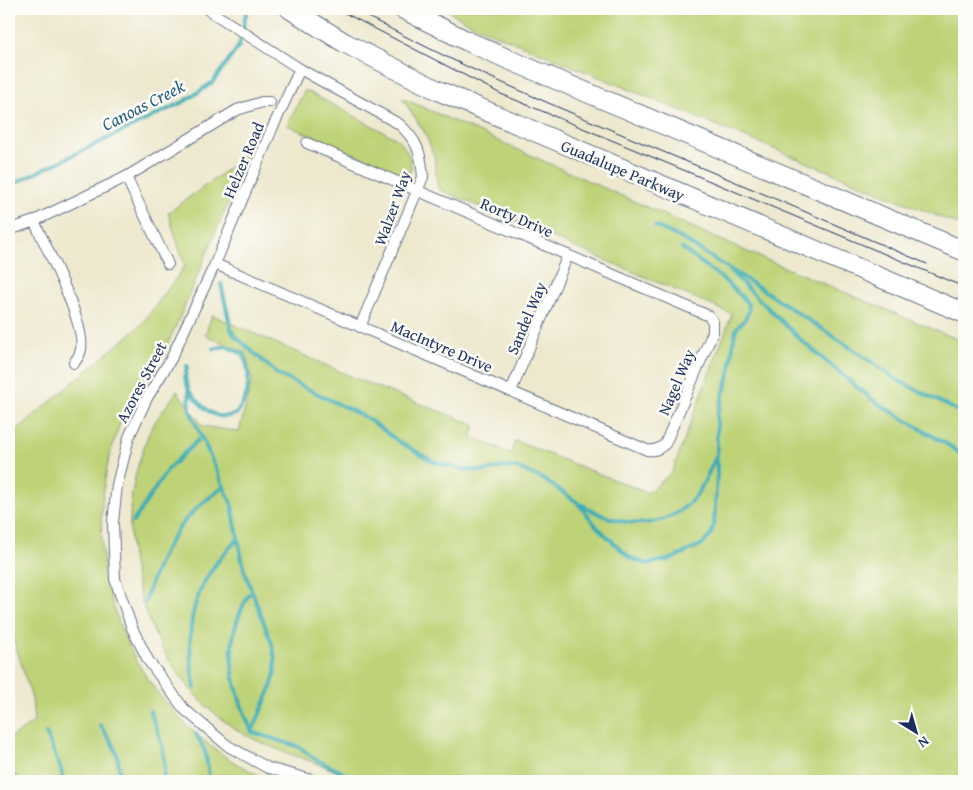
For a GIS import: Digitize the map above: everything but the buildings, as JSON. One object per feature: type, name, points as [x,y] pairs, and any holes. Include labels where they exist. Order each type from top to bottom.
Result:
[{"type":"highway","name":"Guadalupe Parkway","points":[[290,9],[345,43],[438,91],[964,313]]},
{"type":"highway","points":[[403,9],[520,65],[964,251]]},
{"type":"street","name":"Walzer Way","points":[[207,9],[300,69],[399,124],[416,143],[421,155],[423,177],[360,327]]},
{"type":"street","name":"Helzer Road","points":[[215,264],[272,129],[300,69]]},
{"type":"street","points":[[9,230],[34,221],[126,177],[237,110],[262,102],[270,102]]},
{"type":"street","name":"Rorty Drive","points":[[307,143],[704,313],[713,322]]},
{"type":"street","points":[[126,177],[168,264]]},
{"type":"street","points":[[34,221],[69,296],[79,324],[81,352],[74,362]]},
{"type":"street","name":"Sandel Way","points":[[512,392],[568,255]]},
{"type":"street","name":"MacIntyre Drive","points":[[215,264],[647,450],[658,450]]},
{"type":"street","name":"Azores Street","points":[[215,264],[171,359],[147,398],[129,437],[117,485],[113,522],[115,579],[132,628],[144,652],[184,709],[228,746],[260,764],[268,768],[316,781]]},
{"type":"street","name":"Nagel Way","points":[[658,450],[665,444],[680,410],[713,332],[713,322]]},
{"type":"green space","points":[[445,9],[964,9],[964,227],[477,27]]},
{"type":"green space","points":[[305,90],[399,140],[407,151],[411,162],[411,171],[408,172],[407,177],[287,125]]},
{"type":"green space","points":[[402,98],[750,253],[964,342],[964,781],[354,781],[326,767],[265,745],[237,730],[207,706],[181,678],[160,645],[144,609],[134,571],[130,532],[132,493],[141,456],[149,434],[177,391],[203,426],[239,432],[252,381],[246,353],[205,335],[212,315],[364,382],[475,425],[471,437],[511,453],[515,441],[648,493],[672,472],[732,314],[438,189],[434,156],[425,133]]},
{"type":"green space","points":[[257,136],[169,341],[129,406],[118,429],[103,493],[101,526],[109,591],[119,622],[132,652],[149,681],[174,713],[204,741],[237,764],[274,781],[9,781],[9,739],[34,722],[32,699],[9,624],[9,430],[17,430],[142,324],[185,266],[168,213],[240,160]]},
{"type":"waterway","name":"Canoas Creek","points":[[9,186],[185,101],[212,83],[239,46],[247,9]]},
{"type":"waterway","points":[[655,226],[679,237],[760,288],[897,380],[964,414]]},
{"type":"waterway","points":[[221,284],[234,335],[277,374],[367,418],[398,441],[434,462],[467,470],[483,471],[505,467],[518,468],[543,479],[577,502],[597,527],[630,558],[648,564],[671,559],[703,544],[711,535],[714,524],[717,475],[717,415],[730,372],[736,329],[749,311],[748,304],[725,281],[682,248]]},
{"type":"waterway","points":[[730,271],[802,341],[858,388],[877,403],[953,448],[964,457]]},
{"type":"waterway","points":[[189,391],[209,412],[215,415],[228,416],[236,414],[241,407],[248,385],[248,369],[243,354],[226,346],[213,349]]},
{"type":"waterway","points":[[187,366],[185,377],[189,391],[190,411],[232,505],[244,570],[272,644],[275,659],[275,673],[271,688],[252,732]]},
{"type":"waterway","points":[[133,522],[168,469],[198,440]]},
{"type":"waterway","points":[[581,504],[595,512],[625,522],[654,522],[681,510],[698,494],[716,457]]},
{"type":"waterway","points":[[145,602],[157,566],[183,522],[195,509],[222,488]]},
{"type":"waterway","points":[[195,688],[190,646],[194,608],[209,574],[236,541]]},
{"type":"waterway","points":[[249,594],[240,612],[235,630],[232,663],[238,696],[252,732]]},
{"type":"waterway","points":[[150,711],[163,753],[163,781]]},
{"type":"waterway","points":[[100,725],[116,751],[120,781]]},
{"type":"waterway","points":[[252,732],[299,747],[315,759],[360,781]]},
{"type":"waterway","points":[[46,733],[62,772],[62,781]]},
{"type":"waterway","points":[[196,734],[205,751],[210,781]]},
{"type":"waterway","points":[[9,773],[21,781]]},
{"type":"tram line","points":[[337,9],[501,94],[964,287]]},
{"type":"tram line","points":[[354,9],[430,49],[508,85],[927,264]]}]
